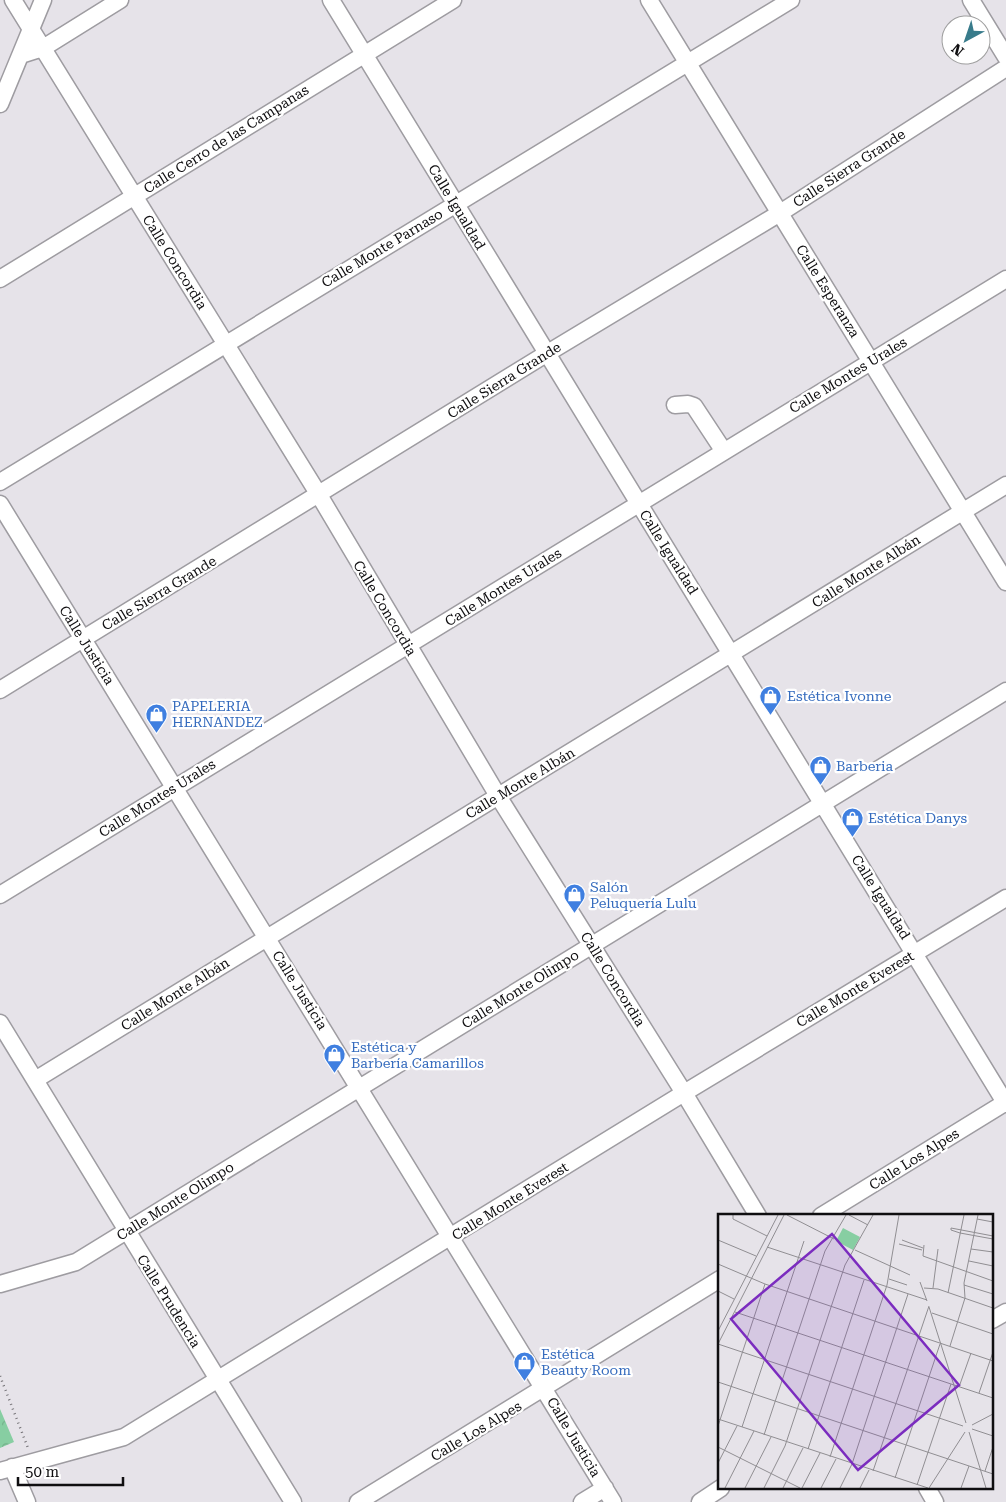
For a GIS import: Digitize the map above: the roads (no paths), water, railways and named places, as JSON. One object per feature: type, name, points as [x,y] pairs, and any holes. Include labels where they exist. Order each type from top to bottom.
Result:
[{"type":"street","name":"Calle Concordia","points":[[13,0],[319,496],[498,796],[684,1093],[757,1214]]},
{"type":"street","points":[[0,104],[43,0]]},
{"type":"street","points":[[21,55],[43,48],[120,0]]},
{"type":"street","name":"Calle Igualdad","points":[[331,0],[1006,1103]]},
{"type":"street","name":"Calle Cerro de las Campanas","points":[[0,279],[453,0]]},
{"type":"street","name":"Calle Esperanza","points":[[649,0],[1006,582]]},
{"type":"street","name":"Calle Monte Parnaso","points":[[0,482],[791,0]]},
{"type":"street","points":[[971,0],[1006,57]]},
{"type":"street","name":"Calle Sierra Grande","points":[[0,690],[319,496],[546,354],[780,213],[1006,68]]},
{"type":"street","name":"Calle Montes Urales","points":[[0,895],[639,504],[723,450],[872,362],[1006,279]]},
{"type":"street","points":[[674,405],[688,404],[694,406],[723,450]]},
{"type":"street","name":"Calle Monte Albán","points":[[35,1080],[1006,485]]},
{"type":"street","name":"Calle Justicia","points":[[0,504],[609,1495]]},
{"type":"street","name":"Calle Monte Olimpo","points":[[0,1284],[76,1262],[1006,690]]},
{"type":"street","name":"Calle Monte Everest","points":[[6,1469],[124,1437],[684,1093],[1006,898]]},
{"type":"street","name":"Calle Prudencia","points":[[0,1023],[293,1502]]},
{"type":"street","name":"Calle Los Alpes","points":[[824,1214],[1006,1103]]},
{"type":"street","name":"Calle Los Alpes","points":[[358,1502],[718,1280]]},
{"type":"street","points":[[994,1319],[1006,1312]]},
{"type":"street","points":[[6,1469],[27,1502]]},
{"type":"street","points":[[700,1502],[718,1490]]},
{"type":"street","points":[[928,1490],[935,1502]]},
{"type":"street","points":[[582,1502],[609,1495]]},
{"type":"place","name":"Estética Ivonne","points":[[771,715]]},
{"type":"place","name":"PAPELERIA HERNANDEZ","points":[[156,733]]},
{"type":"place","name":"Barberia","points":[[820,785]]},
{"type":"place","name":"Estética Danys","points":[[852,837]]},
{"type":"place","name":"Salón Peluquería Lulu","points":[[574,914]]},
{"type":"place","name":"Estética y Barbería Camarillos","points":[[335,1074]]},
{"type":"place","name":"Estética Beauty Room","points":[[525,1381]]}]
